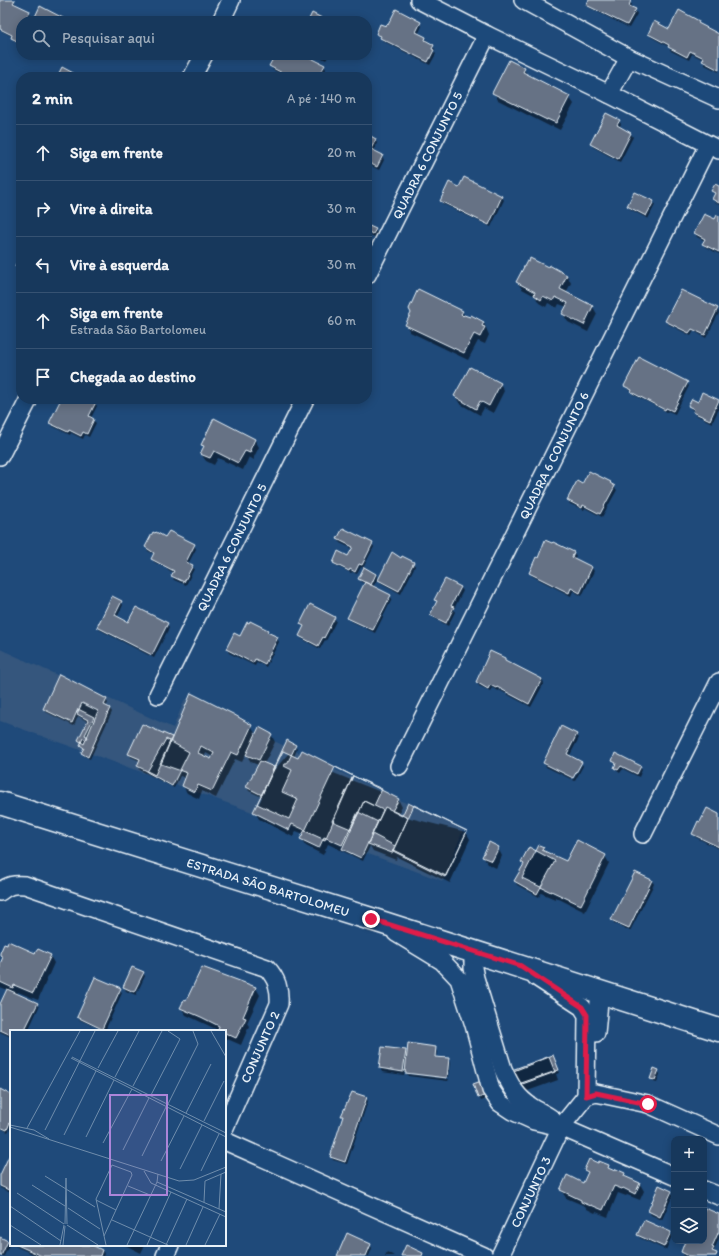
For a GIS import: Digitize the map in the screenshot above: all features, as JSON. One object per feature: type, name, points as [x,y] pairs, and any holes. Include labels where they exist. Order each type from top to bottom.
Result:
[{"type":"street","points":[[224,16],[232,0]]},
{"type":"street","points":[[419,0],[714,147]]},
{"type":"street","points":[[523,0],[629,58],[719,99]]},
{"type":"street","name":"QUADRA 6 CONJUNTO 5","points":[[372,265],[487,35]]},
{"type":"street","points":[[609,94],[629,58]]},
{"type":"street","points":[[195,72],[201,60]]},
{"type":"street","name":"QUADRA 6 CONJUNTO 6","points":[[400,766],[714,147]]},
{"type":"street","points":[[0,456],[26,404]]},
{"type":"street","name":"QUADRA 6 CONJUNTO 5","points":[[158,695],[303,404]]},
{"type":"street","points":[[643,834],[719,682]]},
{"type":"street","name":"ESTRADA SÃO BARTOLOMEU","points":[[0,803],[521,966],[719,1030]]},
{"type":"street","name":"CONJUNTO 2","points":[[0,892],[6,887],[14,884],[25,885],[267,968],[277,980],[280,996],[279,1004],[226,1125]]},
{"type":"street","points":[[371,919],[442,961],[458,979],[474,1025],[491,1090],[500,1103],[512,1111],[534,1121],[561,1127],[671,1175]]},
{"type":"street","points":[[473,951],[473,968],[508,1082],[523,1102],[549,1117],[561,1127]]},
{"type":"street","points":[[521,966],[582,1007],[587,1015],[591,1095]]},
{"type":"street","points":[[591,1095],[600,992]]},
{"type":"street","points":[[591,1095],[648,1104],[719,1136]]},
{"type":"street","name":"CONJUNTO 3","points":[[500,1256],[561,1127],[591,1095]]},
{"type":"street","points":[[226,1141],[484,1256]]},
{"type":"street","points":[[707,1191],[719,1196]]},
{"type":"street","points":[[165,1256],[170,1246]]},
{"type":"shaded area","points":[[0,649],[173,728],[185,699],[463,830],[443,881],[0,721]]},
{"type":"building","points":[[0,0],[15,0],[13,3],[30,11],[28,16],[16,16],[16,40],[11,38],[12,35],[0,29]]},
{"type":"building","points":[[589,0],[631,0],[629,6],[636,9],[627,25],[586,5]]},
{"type":"building","points":[[40,6],[59,16],[35,16]]},
{"type":"building","points":[[396,9],[421,22],[416,32],[426,37],[425,40],[434,45],[432,49],[434,50],[428,62],[380,38],[381,36],[376,34],[380,24],[386,26],[387,24],[388,25]]},
{"type":"building","points":[[679,10],[699,21],[698,23],[719,34],[719,70],[702,61],[704,58],[690,51],[687,57],[648,34],[654,21],[669,29]]},
{"type":"building","points":[[312,13],[318,16],[310,16]]},
{"type":"building","points":[[272,60],[315,60],[325,65],[321,72],[280,72],[269,66]]},
{"type":"building","points":[[509,60],[525,68],[523,72],[570,96],[556,123],[492,93]]},
{"type":"building","points":[[62,67],[71,72],[60,72]]},
{"type":"building","points":[[606,113],[620,120],[617,125],[631,133],[618,159],[590,144]]},
{"type":"building","points":[[372,137],[376,139],[372,147]]},
{"type":"building","points":[[372,150],[383,155],[377,167],[372,164]]},
{"type":"building","points":[[464,177],[502,196],[489,225],[440,201],[449,182],[459,187]]},
{"type":"building","points":[[715,184],[719,186],[719,203],[712,199],[715,193],[711,191]]},
{"type":"building","points":[[634,192],[654,201],[646,216],[627,206]]},
{"type":"building","points":[[704,214],[715,219],[717,215],[719,216],[719,252],[702,244],[705,239],[694,233]]},
{"type":"building","points":[[372,227],[376,229],[372,234]]},
{"type":"building","points":[[530,258],[548,267],[549,265],[567,275],[560,289],[593,306],[584,325],[562,314],[568,303],[555,297],[553,301],[543,296],[541,300],[534,295],[535,292],[516,282]]},
{"type":"building","points":[[418,289],[463,311],[461,314],[463,316],[470,317],[471,315],[484,322],[482,326],[485,327],[480,337],[474,334],[464,353],[405,325],[411,313],[409,309]]},
{"type":"building","points":[[681,290],[718,308],[705,335],[692,329],[689,333],[665,321]]},
{"type":"building","points":[[639,357],[688,382],[673,411],[666,408],[665,410],[631,392],[632,390],[624,386]]},
{"type":"building","points":[[470,367],[501,383],[489,406],[480,401],[476,409],[454,396]]},
{"type":"building","points":[[702,392],[719,400],[710,420],[693,412],[694,409],[688,406],[692,399],[698,402]]},
{"type":"building","points":[[58,404],[95,404],[89,416],[94,419],[87,434],[83,432],[81,436],[49,423]]},
{"type":"building","points":[[214,418],[255,439],[250,453],[245,451],[238,463],[214,451],[210,458],[200,454],[204,446],[201,445]]},
{"type":"building","points":[[589,471],[611,482],[610,483],[615,486],[600,514],[583,505],[582,508],[567,500],[577,481],[582,484]]},
{"type":"building","points":[[343,528],[373,543],[362,565],[359,564],[355,572],[350,569],[349,571],[333,563],[338,551],[348,556],[353,547],[337,539]]},
{"type":"building","points":[[169,531],[195,544],[186,562],[193,565],[184,582],[171,576],[174,571],[151,559],[154,553],[145,547],[153,532],[165,537]]},
{"type":"building","points":[[545,540],[552,543],[553,542],[574,552],[572,557],[592,567],[580,593],[571,588],[569,593],[529,573],[536,557],[538,558]]},
{"type":"building","points":[[392,552],[401,558],[402,556],[414,562],[399,591],[378,580]]},
{"type":"building","points":[[364,567],[376,574],[371,585],[358,579]]},
{"type":"building","points":[[445,579],[461,587],[451,606],[454,607],[446,623],[430,615],[437,601],[434,600]]},
{"type":"building","points":[[365,582],[391,595],[373,630],[347,618]]},
{"type":"building","points":[[112,596],[122,601],[115,615],[128,622],[136,607],[168,623],[152,655],[97,627]]},
{"type":"building","points":[[310,604],[335,617],[318,646],[299,636],[304,626],[300,624]]},
{"type":"building","points":[[250,621],[278,637],[265,664],[255,659],[253,663],[226,649],[234,633],[240,636],[247,622],[249,623]]},
{"type":"building","points":[[490,651],[542,679],[529,704],[497,687],[496,688],[490,685],[488,689],[476,682]]},
{"type":"building","points":[[59,674],[107,699],[104,705],[110,708],[88,757],[81,753],[84,748],[80,745],[83,738],[86,740],[88,737],[85,735],[94,717],[78,709],[72,723],[43,709]]},
{"type":"building","points":[[191,693],[252,725],[238,755],[231,752],[212,791],[198,785],[194,792],[182,786],[187,773],[161,764]],"holes":[[[201,746],[214,753],[211,759],[198,753]]]},
{"type":"building","points":[[82,703],[98,711],[84,744],[78,740],[88,720],[77,714]]},
{"type":"building","points":[[142,724],[172,737],[155,775],[137,766],[140,759],[128,754]]},
{"type":"building","points":[[561,726],[577,734],[567,754],[582,762],[573,778],[543,763]]},
{"type":"building","points":[[259,727],[272,734],[259,760],[246,755]]},
{"type":"building","points":[[166,739],[189,752],[172,786],[147,772]]},
{"type":"building","points":[[287,740],[296,745],[287,764],[284,766],[292,770],[282,792],[298,799],[289,819],[257,804]]},
{"type":"building","points":[[302,750],[399,799],[392,811],[402,816],[408,803],[467,831],[446,876],[393,850],[392,853],[368,844],[378,822],[358,812],[342,845],[324,837],[319,848],[300,839],[305,830],[292,824],[289,830],[253,812],[283,751],[298,758]]},
{"type":"building","points":[[615,753],[641,766],[637,774],[621,766],[618,770],[614,768],[616,763],[612,761]]},
{"type":"building","points":[[260,761],[274,767],[262,795],[246,787]]},
{"type":"building","points":[[335,767],[353,776],[325,840],[305,831]]},
{"type":"building","points":[[353,776],[382,789],[374,806],[364,801],[351,829],[332,821]]},
{"type":"building","points":[[364,801],[383,810],[361,858],[342,849]]},
{"type":"building","points":[[414,805],[467,831],[445,877],[393,851]]},
{"type":"building","points":[[385,807],[408,818],[395,846],[372,834]]},
{"type":"building","points":[[707,808],[719,814],[719,847],[692,834],[698,821],[700,822]]},
{"type":"building","points":[[577,840],[606,855],[581,905],[522,878],[539,845],[544,847],[542,850],[566,861]]},
{"type":"building","points":[[489,842],[499,847],[492,861],[482,857]]},
{"type":"building","points":[[529,847],[555,861],[537,894],[514,881],[524,864],[521,862]]},
{"type":"building","points":[[635,872],[652,880],[629,928],[611,920]]},
{"type":"building","points":[[8,941],[35,953],[38,949],[51,955],[33,993],[14,985],[13,988],[0,982],[0,964],[3,957],[0,953],[4,944],[7,945]]},
{"type":"building","points":[[132,967],[144,972],[134,992],[123,987]]},
{"type":"building","points":[[202,967],[256,987],[243,1017],[246,1018],[236,1038],[226,1033],[226,1030],[218,1030],[219,1026],[180,1008],[184,1000],[186,1001]]},
{"type":"building","points":[[95,977],[121,988],[102,1029],[77,1017]]},
{"type":"building","points":[[7,989],[38,1003],[24,1030],[10,1030],[10,1035],[0,1030],[0,1004]]},
{"type":"building","points":[[408,1043],[436,1047],[435,1057],[449,1058],[447,1078],[405,1073]]},
{"type":"building","points":[[382,1047],[406,1050],[403,1072],[379,1068]]},
{"type":"building","points":[[553,1055],[559,1070],[478,1098],[473,1084]]},
{"type":"building","points":[[549,1057],[555,1072],[517,1086],[511,1072]]},
{"type":"building","points":[[654,1068],[659,1070],[655,1080],[650,1079]]},
{"type":"building","points":[[0,1089],[10,1094],[10,1122],[7,1130],[0,1127]]},
{"type":"building","points":[[352,1092],[367,1097],[345,1162],[330,1157],[343,1116],[341,1116]]},
{"type":"building","points":[[10,1156],[10,1191],[0,1186],[0,1175]]},
{"type":"building","points":[[589,1159],[598,1163],[599,1161],[609,1165],[608,1168],[615,1171],[616,1169],[625,1173],[624,1176],[640,1183],[635,1194],[623,1188],[614,1186],[603,1210],[581,1202],[581,1200],[560,1190],[567,1175],[583,1183],[588,1172],[584,1170]]},
{"type":"building","points":[[659,1185],[671,1191],[660,1217],[648,1211]]},
{"type":"building","points":[[707,1209],[719,1214],[719,1231],[712,1247],[714,1248],[712,1251],[717,1253],[716,1256],[689,1256],[681,1252],[684,1244],[707,1244]]},
{"type":"building","points":[[644,1220],[671,1232],[664,1247],[637,1235]]},
{"type":"building","points":[[347,1233],[371,1244],[366,1256],[337,1256]]},
{"type":"building","points":[[0,1237],[8,1241],[1,1256],[0,1256]]},
{"type":"building","points":[[406,1245],[423,1253],[422,1256],[401,1256]]},
{"type":"building","points":[[19,1246],[94,1246],[102,1250],[100,1256],[42,1256]]},
{"type":"route","points":[[371,919],[521,966],[582,1007],[587,1015],[586,1096],[596,1093],[648,1104]]}]
